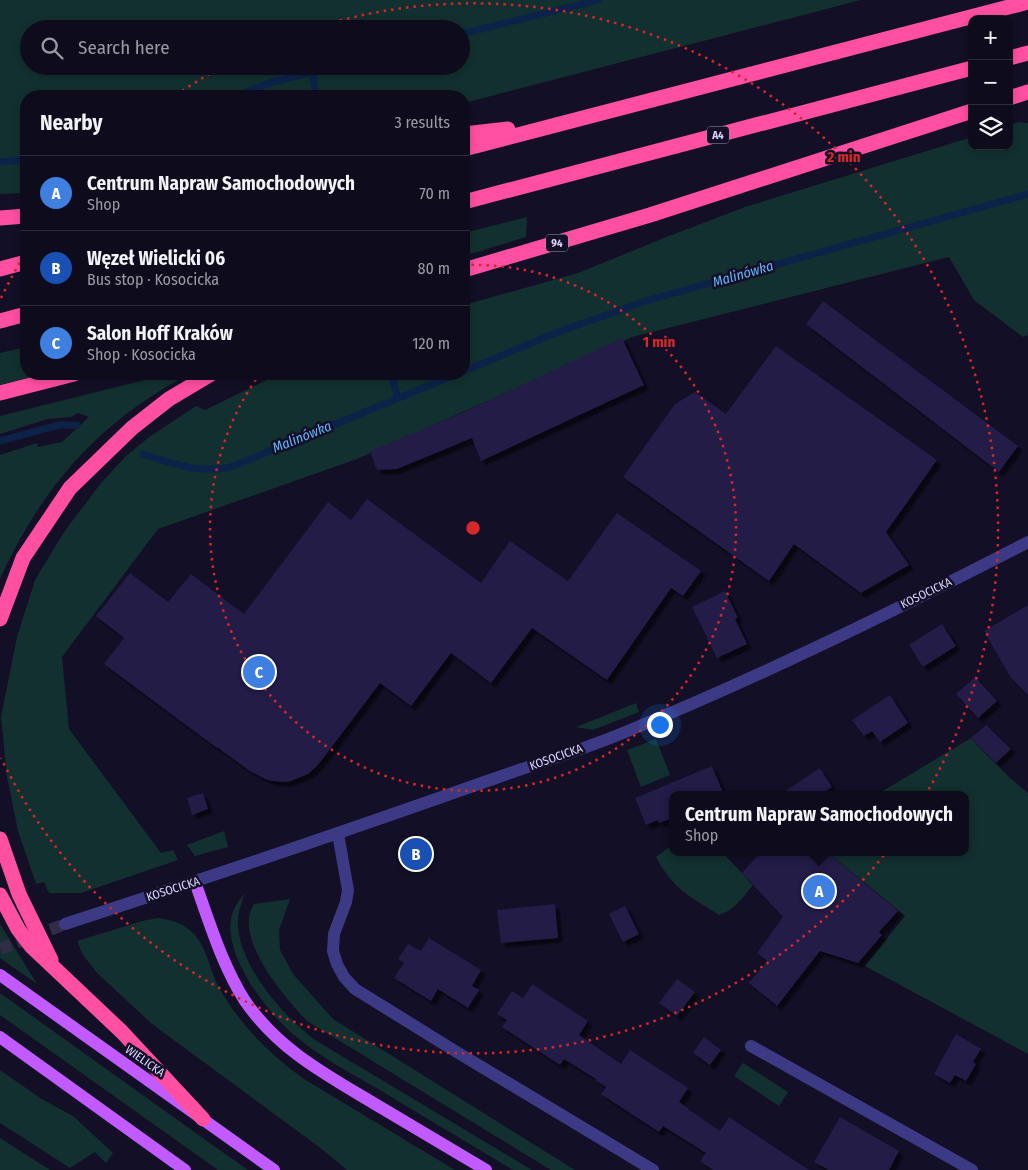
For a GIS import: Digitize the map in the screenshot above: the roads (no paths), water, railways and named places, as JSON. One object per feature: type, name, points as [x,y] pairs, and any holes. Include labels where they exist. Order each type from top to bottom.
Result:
[{"type":"highway","points":[[470,147],[1028,2]]},
{"type":"highway","points":[[1013,57],[1028,53]]},
{"type":"highway","name":"A4","points":[[470,200],[968,69]]},
{"type":"highway","points":[[1013,97],[1028,92]]},
{"type":"highway","name":"94","points":[[470,268],[650,215],[968,112]]},
{"type":"highway","points":[[470,133],[567,122]]},
{"type":"highway","points":[[0,218],[20,216]]},
{"type":"highway","points":[[0,269],[20,264]]},
{"type":"highway","points":[[0,321],[20,316]]},
{"type":"highway","points":[[0,393],[51,380]]},
{"type":"highway","points":[[0,619],[22,558],[70,488],[132,428],[169,400],[201,380]]},
{"type":"highway","points":[[0,839],[20,894],[53,966]]},
{"type":"highway","points":[[0,895],[18,929],[31,946],[122,1032],[203,1119]]},
{"type":"main road","points":[[194,882],[233,980],[245,1000],[272,1034],[288,1049],[318,1070],[486,1170]]},
{"type":"main road","name":"WIELICKA","points":[[0,976],[274,1170]]},
{"type":"main road","points":[[0,1037],[185,1170]]},
{"type":"street","name":"KOSOCICKA","points":[[65,924],[338,834],[614,736],[785,663],[1028,542]]},
{"type":"street","points":[[338,834],[348,890],[346,902],[334,934],[333,951],[344,978],[355,989],[653,1170]]},
{"type":"street","points":[[751,1046],[972,1170]]},
{"type":"waterway","points":[[470,32],[598,0]]},
{"type":"waterway","points":[[251,90],[300,75]]},
{"type":"waterway","points":[[312,75],[315,90]]},
{"type":"waterway","points":[[0,162],[20,160]]},
{"type":"waterway","name":"Malinówka","points":[[470,369],[558,332],[646,301],[1028,194]]},
{"type":"waterway","points":[[393,380],[398,398]]},
{"type":"waterway","name":"Malinówka","points":[[143,454],[197,469],[231,467],[442,380]]},
{"type":"waterway","name":"Malinówka","points":[[0,441],[59,425],[77,425]]},
{"type":"tunnel","points":[[0,949],[65,924]]},
{"type":"place","name":"Salon Hoff Kraków","points":[[259,672]]},
{"type":"place","name":"Węzeł Wielicki 06","points":[[416,854]]},
{"type":"place","name":"Centrum Napraw Samochodowych","points":[[819,891]]}]
